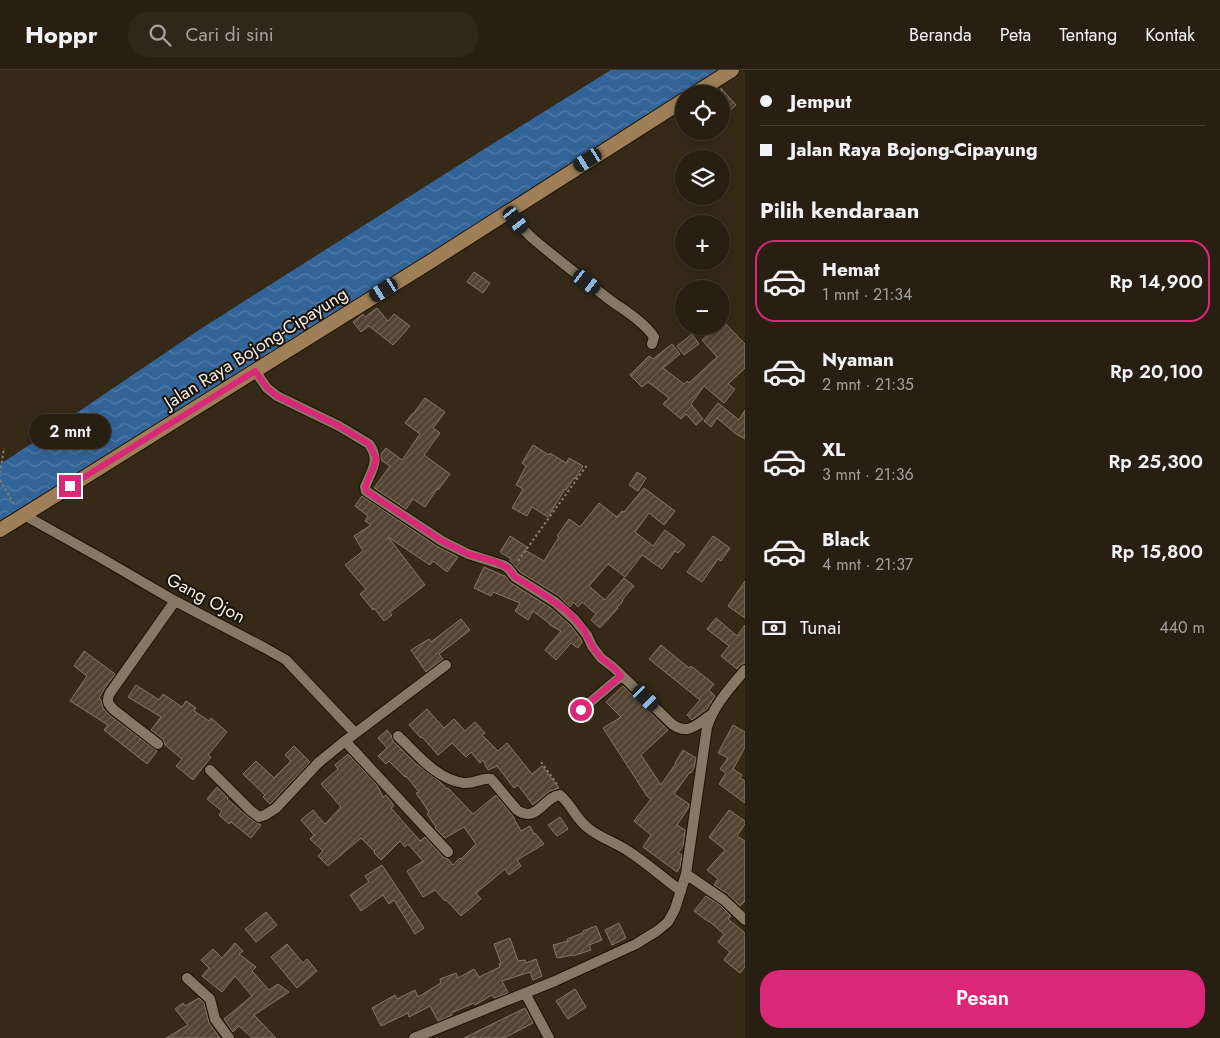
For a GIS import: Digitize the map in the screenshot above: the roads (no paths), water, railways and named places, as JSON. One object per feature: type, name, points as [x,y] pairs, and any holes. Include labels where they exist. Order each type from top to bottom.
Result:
[{"type":"street","points":[[708,85],[732,70]]},
{"type":"street","name":"Jalan Raya Bojong-Cipayung","points":[[0,530],[675,106]]},
{"type":"street","points":[[510,211],[532,238],[650,331],[654,337],[652,344]]},
{"type":"street","points":[[255,371],[267,388],[277,396],[339,426],[369,444],[376,458],[365,487],[366,491],[442,541],[468,554],[503,565],[515,577],[567,611],[582,627],[601,658],[613,667],[677,728],[684,730],[693,727],[711,715]]},
{"type":"street","name":"Gang Ojon","points":[[24,515],[175,601],[286,660],[355,733]]},
{"type":"street","points":[[158,744],[114,710],[108,704],[108,698],[110,692],[175,601]]},
{"type":"street","points":[[210,770],[251,812],[265,816],[276,808],[318,763],[344,741],[446,665]]},
{"type":"street","points":[[414,1038],[555,981],[627,948],[657,931],[668,922],[672,916],[686,874],[707,728],[711,715],[745,670]]},
{"type":"street","points":[[581,710],[621,676]]},
{"type":"street","points":[[398,736],[442,775],[463,783],[474,783],[485,778],[491,778],[516,810],[527,815],[541,808],[552,798],[560,795],[587,827],[629,851],[681,891]]},
{"type":"street","points":[[344,741],[448,852]]},
{"type":"street","points":[[686,874],[724,900],[745,920]]},
{"type":"street","points":[[187,978],[210,999],[215,1018],[229,1038]]},
{"type":"street","points":[[525,993],[549,1038]]},
{"type":"water","points":[[611,70],[735,70],[711,85],[675,85],[675,100],[0,530],[0,464],[202,328]]}]
